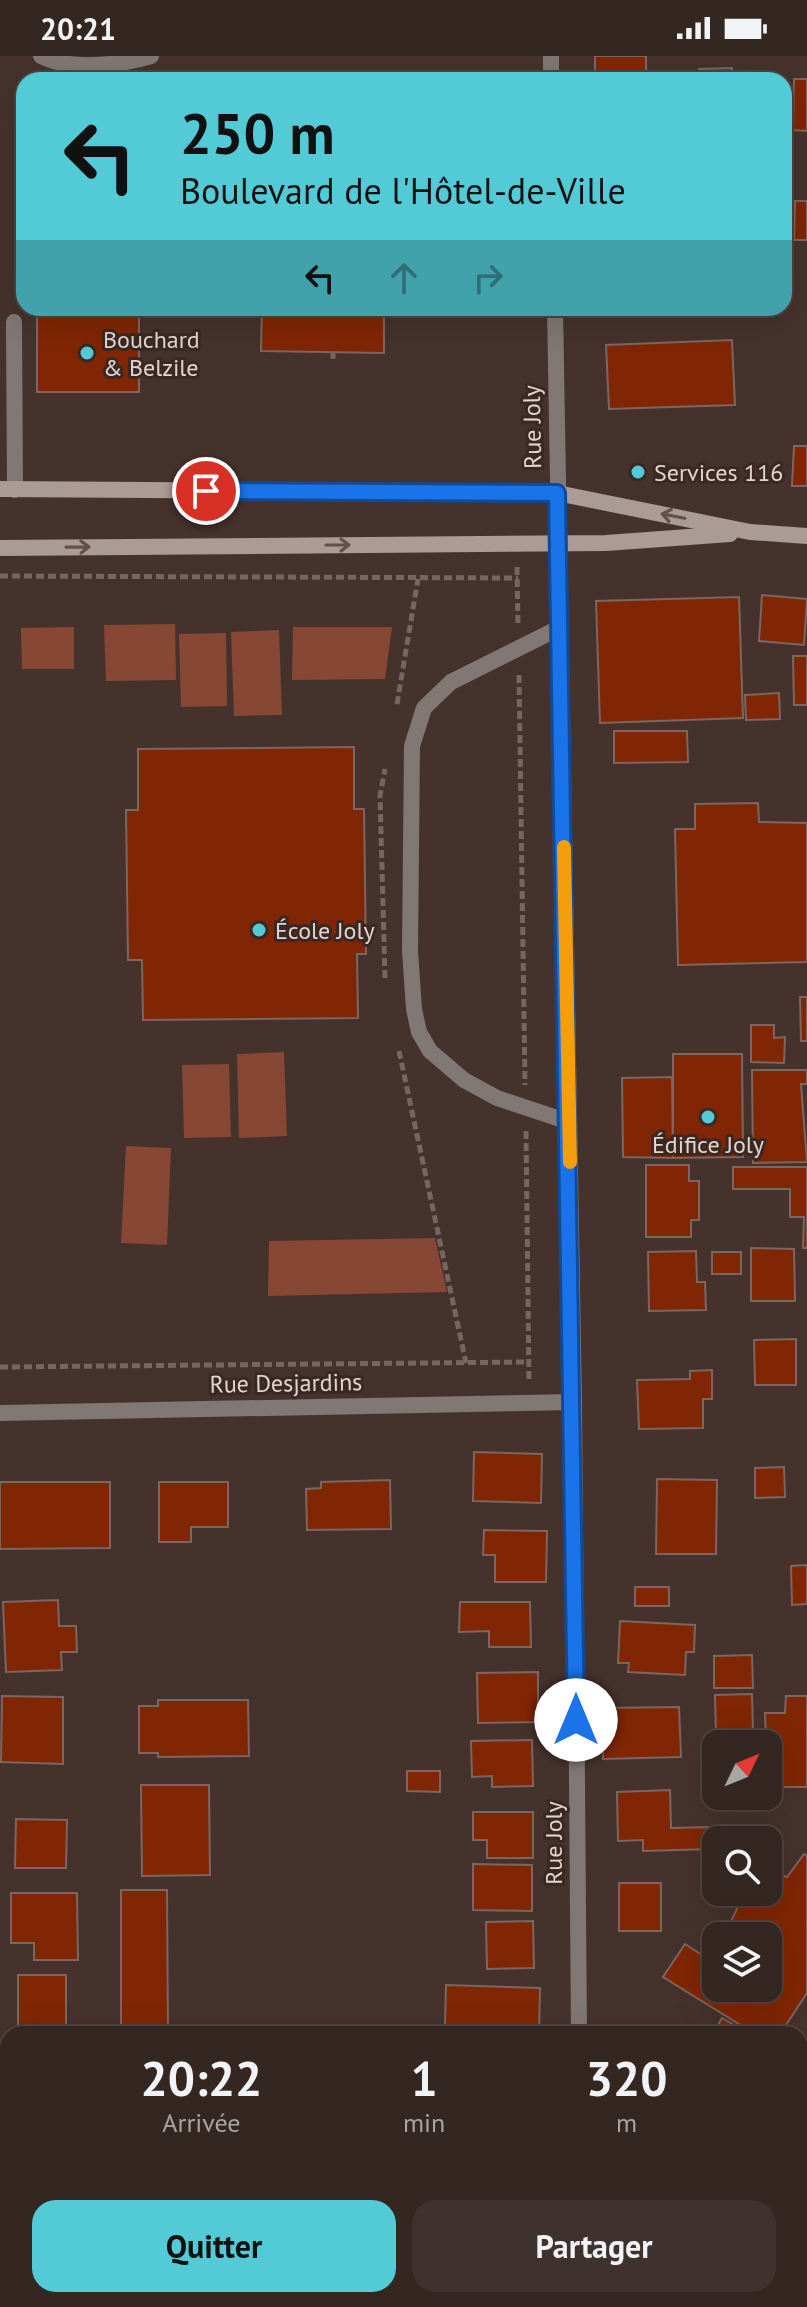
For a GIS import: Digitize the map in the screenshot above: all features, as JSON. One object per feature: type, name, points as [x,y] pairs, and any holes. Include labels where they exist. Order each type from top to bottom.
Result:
[{"type":"main road","points":[[7,490],[557,493],[750,532],[807,536]]},
{"type":"main road","points":[[0,548],[558,544],[750,532]]},
{"type":"street","points":[[41,56],[62,63],[121,62],[151,56]]},
{"type":"street","name":"Rue Joly","points":[[555,316],[574,1402],[579,2026]]},
{"type":"street","points":[[7,490],[14,322]]},
{"type":"street","points":[[561,627],[451,682],[437,693],[417,724],[412,746],[410,951],[414,1009],[419,1032],[430,1051],[464,1080],[526,1108],[569,1122]]},
{"type":"street","name":"Rue Desjardins","points":[[0,1413],[574,1402]]},
{"type":"path","points":[[517,544],[528,1402]]},
{"type":"path","points":[[0,576],[518,578]]},
{"type":"path","points":[[0,1367],[529,1362]]},
{"type":"shaded area","points":[[175,624],[176,680],[106,681],[104,625]]},
{"type":"shaded area","points":[[74,627],[74,669],[22,669],[21,628]]},
{"type":"shaded area","points":[[293,627],[392,627],[385,679],[292,680]]},
{"type":"shaded area","points":[[279,630],[282,715],[234,716],[231,632]]},
{"type":"shaded area","points":[[226,633],[227,706],[181,707],[179,634]]},
{"type":"shaded area","points":[[284,1052],[287,1136],[239,1138],[237,1054]]},
{"type":"shaded area","points":[[229,1064],[231,1137],[184,1138],[182,1065]]},
{"type":"shaded area","points":[[126,1146],[171,1148],[167,1245],[121,1243]]},
{"type":"shaded area","points":[[435,1238],[447,1292],[268,1296],[269,1241]]},
{"type":"building","points":[[595,56],[646,56],[646,72],[595,72]]},
{"type":"building","points":[[732,68],[732,72],[699,72],[699,69]]},
{"type":"building","points":[[794,79],[807,79],[807,131],[793,130]]},
{"type":"building","points":[[795,201],[807,201],[807,240],[794,240]]},
{"type":"building","points":[[37,316],[139,316],[139,392],[37,392]]},
{"type":"building","points":[[262,316],[384,316],[384,353],[261,351]]},
{"type":"building","points":[[732,340],[735,405],[609,409],[606,345]]},
{"type":"building","points":[[794,446],[807,446],[807,486],[792,486]]},
{"type":"building","points":[[762,595],[807,599],[804,645],[759,641]]},
{"type":"building","points":[[739,597],[743,718],[600,723],[596,601]]},
{"type":"building","points":[[793,656],[807,656],[807,705],[794,705]]},
{"type":"building","points":[[779,693],[780,719],[746,720],[745,695]]},
{"type":"building","points":[[614,731],[687,731],[688,762],[614,763]]},
{"type":"building","points":[[354,747],[354,809],[364,809],[366,954],[357,954],[358,1018],[143,1020],[142,960],[128,960],[126,810],[138,810],[138,749]]},
{"type":"building","points":[[758,803],[759,822],[807,823],[807,962],[678,965],[675,829],[695,829],[695,804]]},
{"type":"building","points":[[800,997],[807,997],[807,1041],[801,1041]]},
{"type":"building","points":[[751,1025],[774,1025],[774,1038],[785,1037],[784,1063],[751,1062]]},
{"type":"building","name":"Édifice Joly","points":[[673,1054],[742,1054],[743,1157],[673,1158]]},
{"type":"building","points":[[752,1070],[807,1070],[807,1084],[801,1084],[807,1162],[753,1163]]},
{"type":"building","points":[[672,1077],[673,1158],[623,1157],[622,1078]]},
{"type":"building","points":[[646,1165],[689,1165],[689,1181],[699,1181],[699,1220],[691,1220],[691,1237],[646,1237]]},
{"type":"building","points":[[733,1167],[807,1167],[807,1248],[803,1248],[804,1217],[790,1217],[790,1189],[733,1189]]},
{"type":"building","points":[[751,1248],[794,1249],[795,1301],[751,1301]]},
{"type":"building","points":[[696,1251],[697,1282],[705,1282],[706,1310],[649,1311],[648,1252]]},
{"type":"building","points":[[712,1252],[741,1252],[741,1274],[712,1274]]},
{"type":"building","points":[[796,1339],[796,1385],[755,1385],[754,1340]]},
{"type":"building","points":[[712,1370],[712,1399],[703,1399],[703,1428],[639,1429],[637,1380],[690,1379],[690,1371]]},
{"type":"building","points":[[474,1452],[542,1454],[541,1503],[473,1501]]},
{"type":"building","points":[[784,1467],[785,1497],[755,1498],[755,1468]]},
{"type":"building","points":[[657,1479],[717,1480],[716,1554],[656,1554]]},
{"type":"building","points":[[390,1480],[391,1529],[307,1530],[306,1489],[321,1488],[321,1482]]},
{"type":"building","points":[[0,1482],[110,1482],[110,1548],[0,1549]]},
{"type":"building","points":[[159,1482],[228,1482],[228,1527],[191,1527],[191,1542],[159,1542]]},
{"type":"building","points":[[484,1530],[547,1531],[546,1582],[495,1582],[495,1555],[483,1555]]},
{"type":"building","points":[[807,1565],[807,1604],[792,1605],[791,1566]]},
{"type":"building","points":[[635,1587],[669,1587],[669,1606],[635,1606]]},
{"type":"building","points":[[58,1600],[59,1626],[76,1626],[77,1652],[61,1652],[62,1670],[6,1672],[3,1602]]},
{"type":"building","points":[[460,1602],[530,1602],[531,1647],[489,1647],[489,1631],[459,1632]]},
{"type":"building","points":[[620,1621],[695,1625],[694,1652],[686,1652],[685,1675],[628,1672],[629,1663],[618,1663]]},
{"type":"building","points":[[752,1655],[753,1688],[714,1688],[714,1656]]},
{"type":"building","points":[[538,1672],[538,1722],[478,1723],[477,1673]]},
{"type":"building","points":[[752,1694],[753,1730],[716,1730],[715,1695]]},
{"type":"building","points":[[2,1696],[63,1697],[63,1764],[1,1762]]},
{"type":"building","points":[[786,1696],[807,1696],[807,1787],[782,1787],[782,1730],[766,1730],[765,1713],[785,1713]]},
{"type":"building","points":[[158,1700],[248,1700],[249,1756],[158,1757],[158,1753],[139,1753],[139,1706],[158,1706]]},
{"type":"building","points":[[679,1707],[681,1757],[603,1759],[602,1708]]},
{"type":"building","points":[[532,1740],[533,1786],[492,1787],[492,1776],[472,1777],[471,1741]]},
{"type":"building","points":[[407,1771],[440,1771],[440,1792],[407,1791]]},
{"type":"building","points":[[141,1785],[209,1785],[210,1875],[142,1876]]},
{"type":"building","points":[[670,1790],[671,1828],[702,1827],[702,1849],[643,1851],[643,1840],[618,1841],[617,1792]]},
{"type":"building","points":[[473,1812],[533,1812],[533,1858],[487,1858],[487,1840],[473,1840]]},
{"type":"building","points":[[16,1819],[67,1820],[66,1868],[15,1868]]},
{"type":"building","points":[[804,1854],[807,1856],[807,1993],[785,2026],[742,2026],[703,2002],[782,2002],[782,1922],[731,1922],[738,1906],[782,1906],[782,1875],[787,1877]]},
{"type":"building","points":[[473,1864],[532,1865],[532,1911],[473,1910]]},
{"type":"building","points":[[619,1883],[661,1883],[661,1931],[619,1931]]},
{"type":"building","points":[[121,1890],[167,1890],[168,2026],[121,2026]]},
{"type":"building","points":[[11,1893],[77,1893],[78,1960],[34,1960],[34,1943],[11,1943]]},
{"type":"building","points":[[533,1921],[534,1968],[487,1969],[486,1922]]},
{"type":"building","points":[[685,1944],[702,1955],[702,2001],[663,1977]]},
{"type":"building","points":[[18,1975],[66,1975],[66,2026],[18,2026]]},
{"type":"building","points":[[446,1985],[540,1988],[539,2026],[445,2026]]},
{"type":"building","points":[[722,2018],[736,2026],[718,2026]]},
{"type":"slow traffic","points":[[564,847],[570,1162]]},
{"type":"place","name":"Bouchard & Belzile","points":[[87,353]]},
{"type":"place","name":"Services 116","points":[[638,472]]},
{"type":"place","name":"École Joly","points":[[259,930]]},
{"type":"place","name":"Édifice Joly","points":[[708,1117]]},
{"type":"route","points":[[206,491],[557,493],[573,1371],[576,1720]]}]
